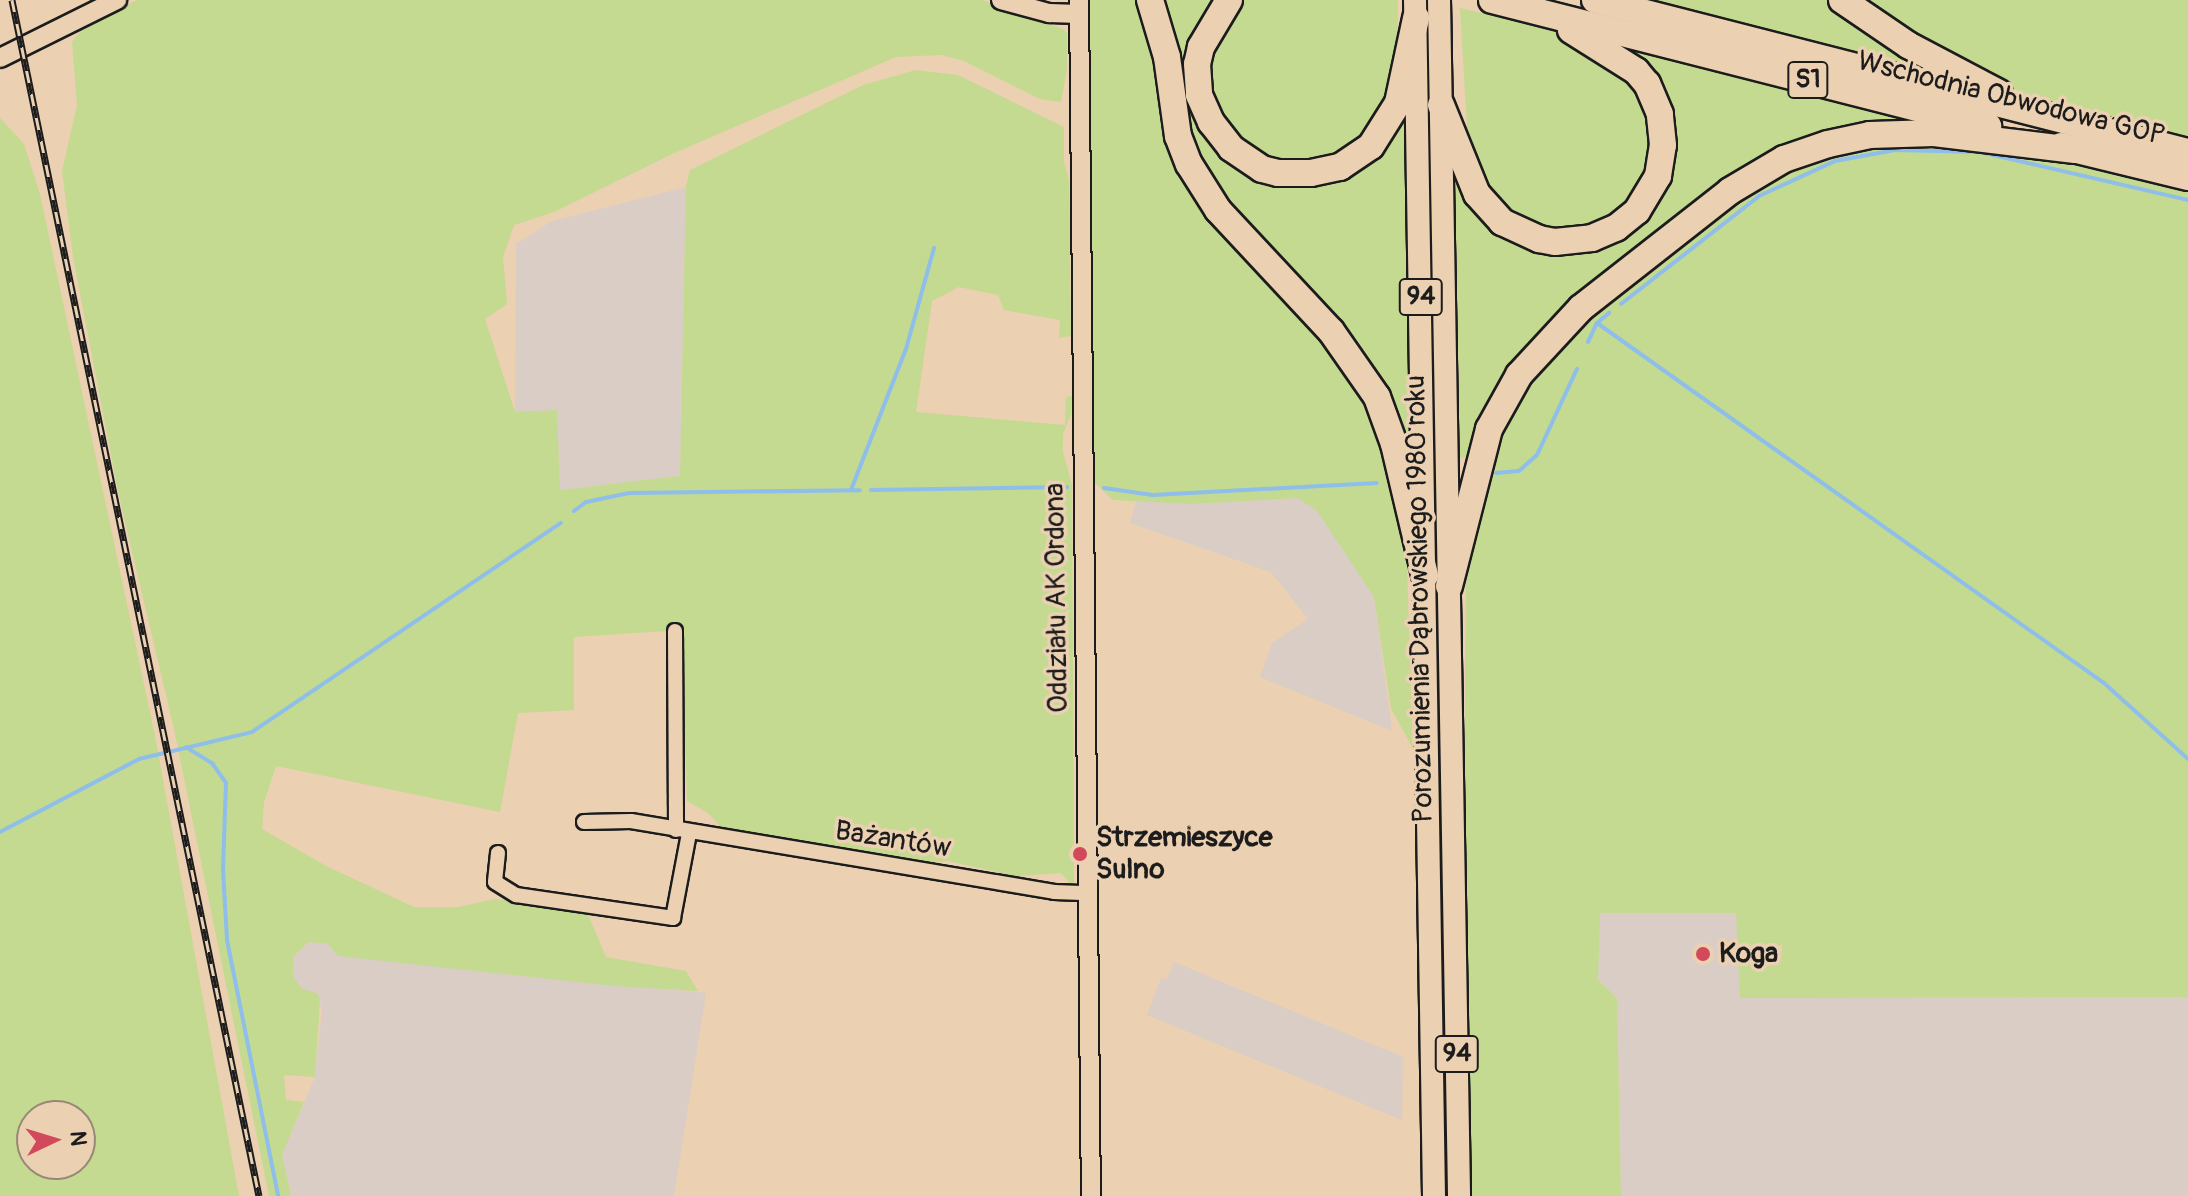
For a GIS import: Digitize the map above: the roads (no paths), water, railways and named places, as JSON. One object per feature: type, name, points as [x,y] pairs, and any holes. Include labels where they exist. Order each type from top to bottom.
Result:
[{"type":"highway","points":[[1150,0],[1167,57],[1178,136],[1189,164],[1218,210],[1331,331],[1377,397],[1437,581]]},
{"type":"highway","points":[[1229,0],[1217,13],[1201,47],[1197,64],[1199,95],[1211,122],[1231,148],[1262,169],[1278,173],[1311,173],[1340,167],[1371,146],[1398,103],[1416,9]]},
{"type":"highway","name":"Wschodnia Obwodowa GOP","points":[[1492,0],[2188,177]]},
{"type":"highway","name":"Wschodnia Obwodowa GOP","points":[[1595,0],[2188,152]]},
{"type":"highway","points":[[1842,0],[1908,45],[2038,113]]},
{"type":"highway","points":[[1441,105],[1477,194],[1502,222],[1539,239],[1568,242],[1604,235],[1628,220],[1645,201],[1658,176],[1663,145],[1655,101],[1642,77],[1625,61],[1540,12]]},
{"type":"highway","points":[[1437,581],[1486,438],[1498,408],[1519,375],[1581,308],[1730,191],[1784,159],[1828,144],[1870,135],[1934,133],[2075,150]]},
{"type":"main road","name":"Porozumienia Dąbrowskiego 1980 roku","points":[[1434,1196],[1441,105],[1439,0]]},
{"type":"main road","name":"Porozumienia Dąbrowskiego 1980 roku","points":[[1416,9],[1459,1196]]},
{"type":"street","points":[[0,58],[117,0]]},
{"type":"street","points":[[1001,0],[1049,13],[1079,7]]},
{"type":"street","name":"Oddziału AK Ordona","points":[[1079,7],[1091,1196]]},
{"type":"street","points":[[498,853],[495,882],[516,895],[673,918],[682,831],[675,631]]},
{"type":"street","name":"Bażantów","points":[[584,822],[631,821],[1046,891],[1089,893]]},
{"type":"waterway","points":[[1621,304],[1759,196],[1835,161],[1895,150],[1980,152],[2188,200]]},
{"type":"waterway","points":[[851,490],[906,349],[934,248]]},
{"type":"waterway","points":[[1597,323],[1609,313]]},
{"type":"waterway","points":[[1588,342],[1597,323],[2104,683],[2188,759]]},
{"type":"waterway","points":[[1496,473],[1519,471],[1537,455],[1577,369]]},
{"type":"waterway","points":[[1104,488],[1153,495],[1377,483]]},
{"type":"waterway","points":[[871,490],[1067,487]]},
{"type":"waterway","points":[[574,511],[586,502],[629,493],[860,490]]},
{"type":"waterway","points":[[0,832],[139,759],[252,732],[561,523]]},
{"type":"waterway","points":[[186,747],[212,763],[226,783],[223,870],[227,940],[278,1196]]},
{"type":"railway","points":[[12,0],[259,1196]]},
{"type":"place","name":"Strzemieszyce Sulno","points":[[1080,854]]},
{"type":"place","name":"Koga","points":[[1703,954]]}]
